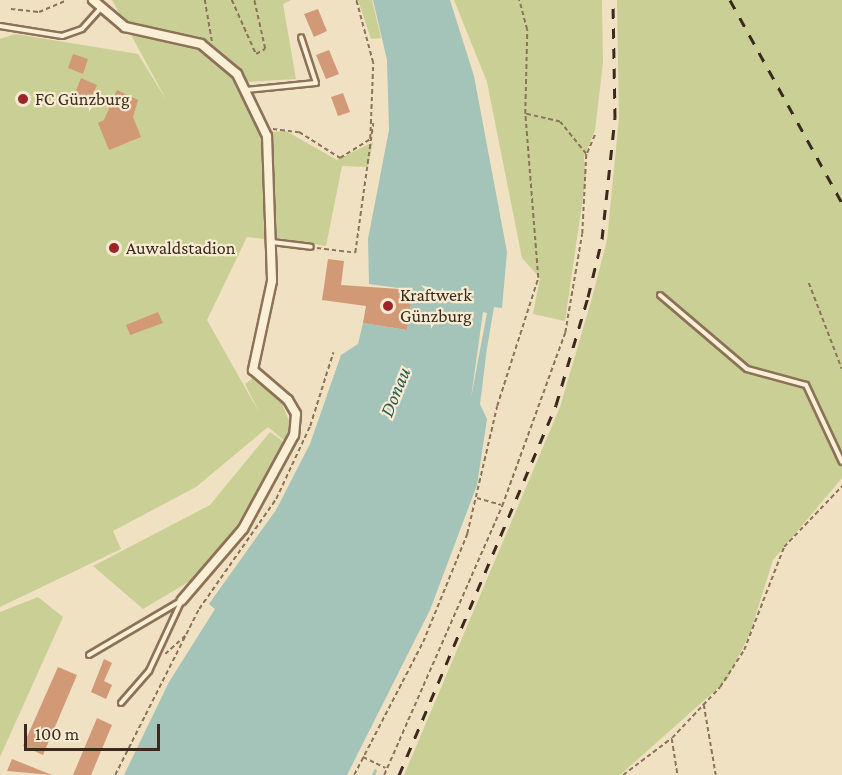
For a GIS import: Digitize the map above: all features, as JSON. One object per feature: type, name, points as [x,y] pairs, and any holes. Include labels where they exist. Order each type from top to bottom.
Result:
[{"type":"street","points":[[93,0],[101,4],[125,27],[209,50],[246,90],[266,130],[273,281],[254,370],[288,400],[296,414],[294,435],[243,529],[182,600]]},
{"type":"lane","points":[[0,26],[63,36],[82,28],[101,4]]},
{"type":"lane","points":[[246,90],[316,83],[301,37]]},
{"type":"lane","points":[[271,242],[311,247]]},
{"type":"lane","points":[[660,295],[747,369],[806,385],[842,462]]},
{"type":"lane","points":[[90,655],[182,600]]},
{"type":"lane","points":[[121,703],[149,671],[182,600]]},
{"type":"path","points":[[11,9],[39,12],[67,0]]},
{"type":"path","points":[[205,0],[213,40],[209,50]]},
{"type":"path","points":[[232,0],[256,54],[265,49],[254,0]]},
{"type":"path","points":[[311,247],[355,253],[373,122],[374,63],[356,0]]},
{"type":"path","points":[[354,775],[423,642],[477,497],[497,406],[538,278],[525,114],[527,30],[519,0]]},
{"type":"path","points":[[525,114],[560,122],[586,154]]},
{"type":"path","points":[[266,130],[298,132],[340,158],[370,139],[373,122]]},
{"type":"path","points":[[384,775],[502,506],[565,333],[582,234],[586,154],[595,134]]},
{"type":"path","points":[[809,283],[842,369]]},
{"type":"path","points":[[115,775],[199,609],[260,530],[309,427],[333,353]]},
{"type":"path","points":[[622,775],[672,738],[704,705],[744,650],[784,547],[842,486]]},
{"type":"path","points":[[477,497],[502,506]]},
{"type":"path","points":[[163,656],[188,634]]},
{"type":"path","points":[[704,705],[716,775]]},
{"type":"path","points":[[672,738],[678,775]]},
{"type":"path","points":[[362,756],[387,768]]},
{"type":"green space","points":[[112,0],[291,0],[283,4],[296,79],[245,82],[263,133],[264,239],[247,237],[207,320],[260,414],[245,384],[254,377],[279,396],[291,426],[286,442],[268,427],[196,487],[113,531],[121,549],[0,607],[0,39],[15,34],[138,54],[167,101]]},
{"type":"green space","points":[[358,0],[372,0],[381,38],[371,39]]},
{"type":"green space","points":[[454,0],[602,0],[603,63],[595,130],[584,157],[586,177],[565,321],[533,314],[540,278],[522,258],[487,82]]},
{"type":"green space","points":[[617,0],[842,0],[842,478],[773,560],[750,633],[727,680],[620,775],[404,775],[560,407],[592,298],[607,240],[619,118]]},
{"type":"green space","points":[[286,131],[337,160],[373,142],[368,167],[342,166],[326,246],[273,237],[271,132]]},
{"type":"green space","points":[[270,432],[284,442],[237,525],[195,578],[143,609],[93,566],[210,505]]},
{"type":"green space","points":[[38,597],[63,617],[0,757],[0,612]]},
{"type":"water","name":"Donau","points":[[373,0],[450,0],[474,76],[507,252],[502,308],[494,307],[487,348],[480,404],[487,419],[477,485],[430,610],[347,775],[124,775],[169,682],[215,609],[209,604],[276,510],[310,444],[341,355],[358,344],[363,323],[407,330],[413,290],[369,284],[368,239],[389,130],[387,60]],"holes":[[[483,312],[487,313],[471,398]]]},
{"type":"building","points":[[318,9],[327,31],[314,37],[304,14]]},
{"type":"building","points":[[329,50],[339,74],[326,79],[316,55]]},
{"type":"building","points":[[73,54],[88,59],[83,74],[68,68]]},
{"type":"building","points":[[81,78],[97,85],[91,99],[75,93]]},
{"type":"building","points":[[117,90],[138,100],[133,117],[141,137],[109,150],[98,123],[104,120]]},
{"type":"building","points":[[343,93],[350,112],[338,116],[331,97]]},
{"type":"building","points":[[328,259],[344,261],[341,285],[413,290],[407,330],[363,323],[366,306],[322,300]]},
{"type":"building","points":[[158,312],[163,323],[130,335],[126,325]]},
{"type":"building","points":[[104,659],[112,663],[104,681],[112,685],[106,699],[91,692]]},
{"type":"building","points":[[58,667],[77,675],[43,755],[23,746]]},
{"type":"building","points":[[97,718],[112,725],[91,775],[73,775]]},
{"type":"building","points":[[12,759],[52,775],[7,771]]},
{"type":"waterway","points":[[373,775],[375,770]]},
{"type":"railway","points":[[399,775],[556,405],[588,297],[602,239],[615,118],[613,0]]},
{"type":"railway","points":[[730,0],[842,203]]},
{"type":"place","name":"FC Günzburg","points":[[23,99]]},
{"type":"place","name":"Auwaldstadion","points":[[114,248]]},
{"type":"place","name":"Kraftwerk Günzburg","points":[[388,306]]}]
